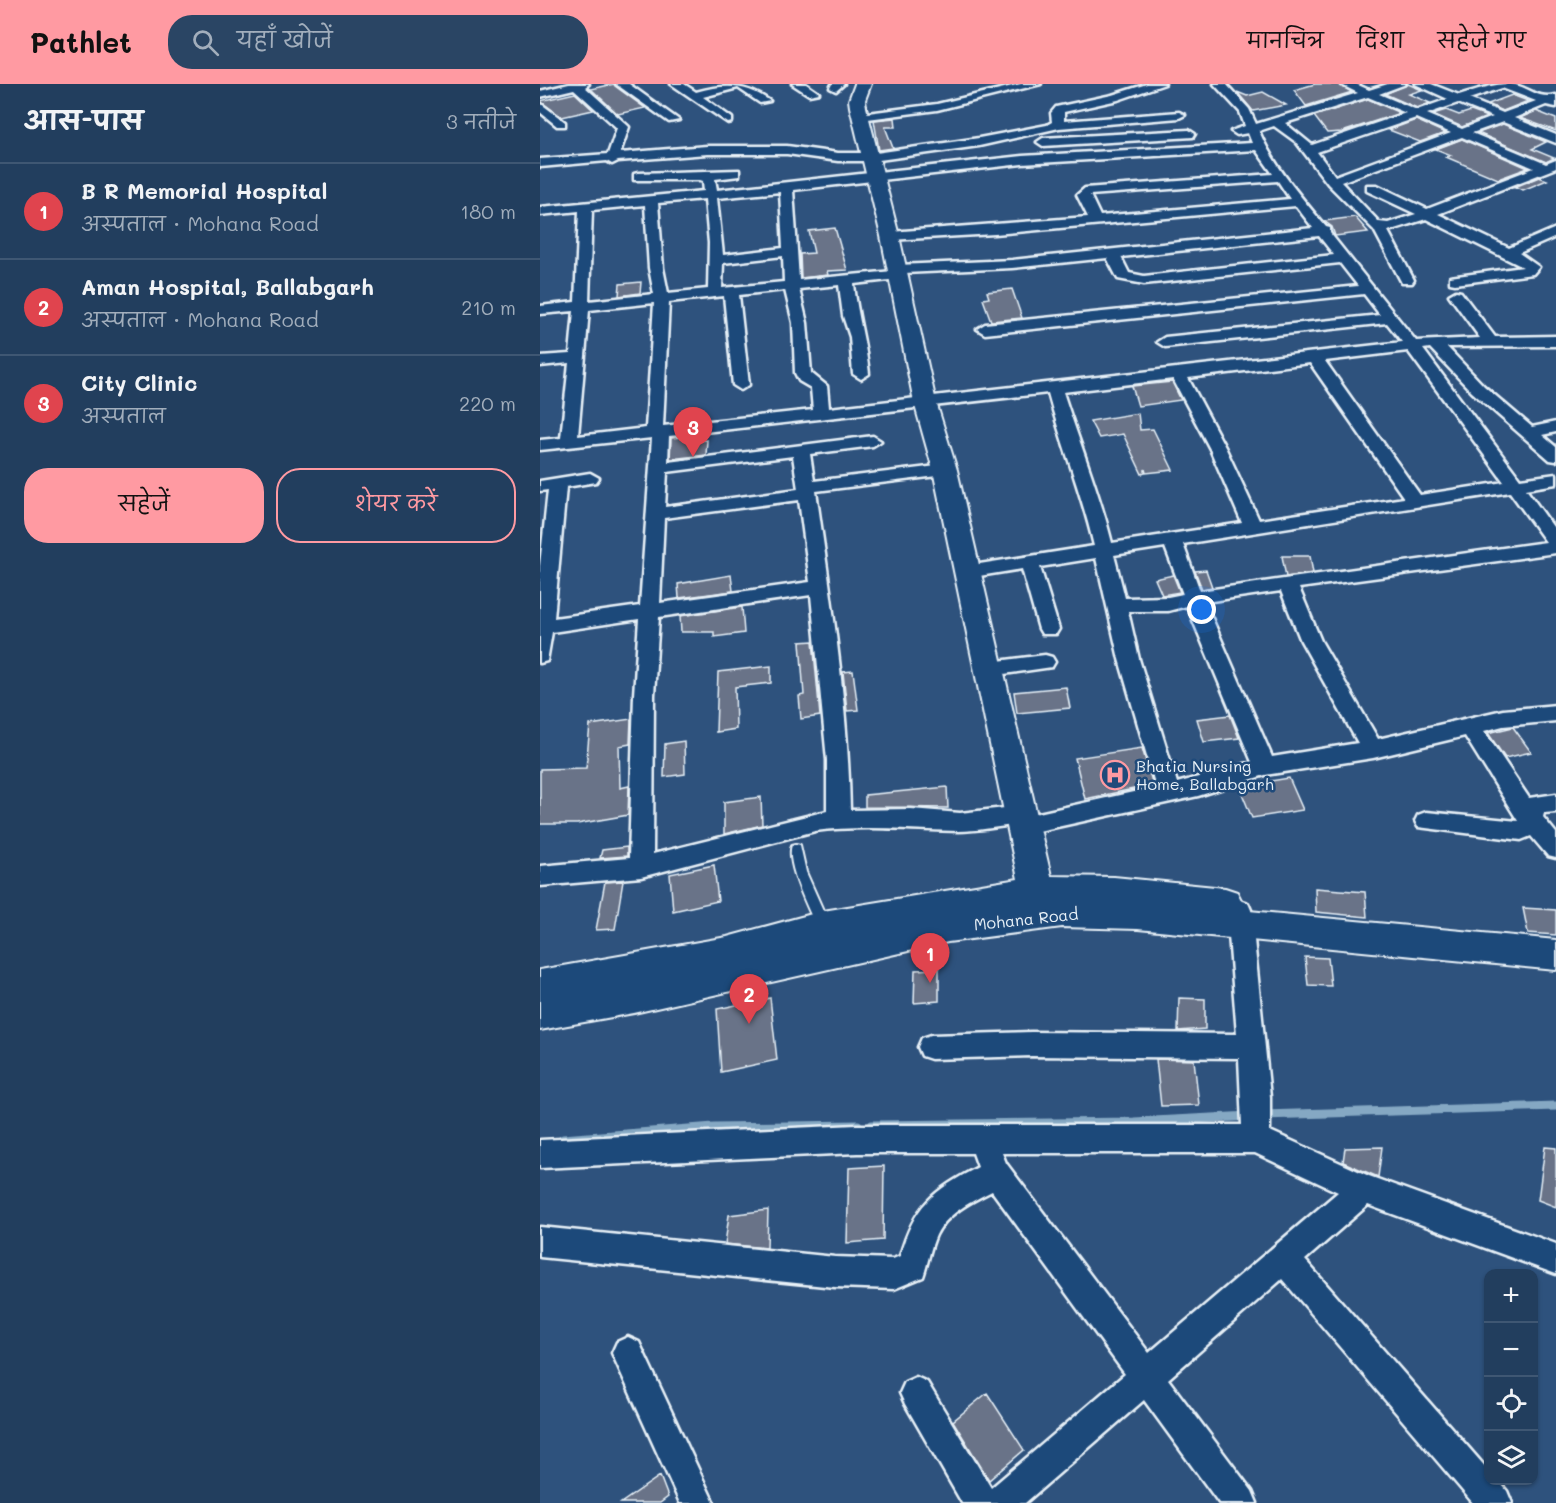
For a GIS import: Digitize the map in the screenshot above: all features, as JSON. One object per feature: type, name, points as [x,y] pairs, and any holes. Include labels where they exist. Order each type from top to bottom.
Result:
[{"type":"street","points":[[622,84],[673,120]]},
{"type":"street","points":[[677,84],[728,120]]},
{"type":"street","points":[[694,96],[739,84],[764,101]]},
{"type":"street","points":[[798,84],[813,93]]},
{"type":"street","points":[[860,117],[937,107],[1035,84]]},
{"type":"street","points":[[1056,126],[1060,109],[1114,98],[1160,84]]},
{"type":"street","points":[[1118,605],[1161,604],[1556,546],[1392,318],[1343,258],[1259,146],[1245,111],[1220,84]]},
{"type":"street","points":[[1346,84],[1546,168],[1556,180]]},
{"type":"street","points":[[1228,132],[1252,129],[1400,84]]},
{"type":"street","points":[[1421,84],[1556,139]]},
{"type":"street","points":[[1310,150],[1502,84],[1553,101]]},
{"type":"street","points":[[540,94],[578,85],[623,127],[612,160]]},
{"type":"street","points":[[867,86],[857,100],[860,117],[890,236],[925,402],[945,470],[1024,820],[1039,903]]},
{"type":"street","points":[[1332,181],[1553,101]]},
{"type":"street","points":[[540,106],[561,124]]},
{"type":"street","points":[[540,211],[786,187],[873,163],[1056,126],[1179,115]]},
{"type":"street","points":[[1274,122],[1293,132],[1310,150],[1332,181],[1374,226],[1380,228],[1428,214],[1546,168]]},
{"type":"street","points":[[1043,142],[1201,134]]},
{"type":"street","points":[[540,163],[612,160],[714,150],[796,150],[873,163],[1064,158],[1259,146]]},
{"type":"street","points":[[1064,158],[1079,182],[1096,221]]},
{"type":"street","points":[[638,177],[705,177],[735,174]]},
{"type":"street","points":[[705,177],[709,179],[711,194],[716,260],[715,294]]},
{"type":"street","points":[[1079,182],[1282,177]]},
{"type":"street","points":[[786,187],[792,286],[800,323],[803,373],[805,378],[819,386],[821,414]]},
{"type":"street","points":[[1372,188],[1530,265],[1532,269],[1455,288],[1490,341]]},
{"type":"street","points":[[641,867],[644,695],[659,468],[662,298],[656,268],[651,201]]},
{"type":"street","points":[[890,236],[1096,221],[1299,201]]},
{"type":"street","points":[[569,442],[582,306],[586,207]]},
{"type":"street","points":[[1380,228],[1407,280]]},
{"type":"street","points":[[540,310],[792,286],[898,272],[1012,264],[1324,231]]},
{"type":"street","points":[[1509,253],[1555,234]]},
{"type":"street","points":[[716,260],[791,251]]},
{"type":"street","points":[[1112,253],[1123,276],[1144,280],[1343,258]]},
{"type":"street","points":[[846,280],[850,316],[858,337],[861,374]]},
{"type":"street","points":[[540,445],[1054,387],[1166,347],[1367,289]]},
{"type":"street","points":[[731,292],[741,385]]},
{"type":"street","points":[[1166,347],[1392,318]]},
{"type":"street","points":[[985,329],[1166,347],[1314,357],[1434,343],[1556,341]]},
{"type":"street","points":[[1434,343],[1478,389],[1554,451]]},
{"type":"street","points":[[1166,347],[1218,449],[1253,527]]},
{"type":"street","points":[[1314,357],[1415,501]]},
{"type":"street","points":[[540,361],[578,358]]},
{"type":"street","points":[[1054,387],[1071,445],[1094,506],[1129,659],[1169,794]]},
{"type":"street","points":[[1531,432],[1556,427]]},
{"type":"street","points":[[659,468],[873,441]]},
{"type":"street","points":[[801,450],[820,587],[838,760],[839,819]]},
{"type":"street","points":[[656,514],[945,470]]},
{"type":"street","points":[[540,656],[549,484],[590,478]]},
{"type":"street","points":[[967,572],[1556,479]]},
{"type":"street","points":[[1172,540],[1194,599],[1265,767]]},
{"type":"street","points":[[1029,562],[1049,628]]},
{"type":"street","points":[[1288,585],[1311,640],[1373,750]]},
{"type":"street","points":[[542,627],[820,587]]},
{"type":"street","points":[[990,669],[1045,662]]},
{"type":"street","points":[[540,876],[641,867],[815,822],[839,819],[911,818],[960,822],[1024,820],[1169,794],[1265,767],[1373,750],[1470,728],[1503,718],[1556,714]]},
{"type":"street","points":[[1470,728],[1530,818],[1556,849]]},
{"type":"street","points":[[1426,821],[1521,831],[1527,827],[1536,805],[1556,803]]},
{"type":"street","name":"Mohana Road","points":[[540,1014],[634,997],[948,927],[1039,903]]},
{"type":"street","name":"Mohana Road","points":[[540,986],[727,952],[823,926],[941,904],[1039,903],[1118,914],[1239,914],[1556,936]]},
{"type":"street","points":[[1239,914],[1256,1097],[1255,1132]]},
{"type":"street","name":"Mohana Road","points":[[1239,914],[1556,955]]},
{"type":"street","points":[[931,1047],[1031,1044],[1250,1046]]},
{"type":"street","points":[[540,1154],[762,1142],[1255,1132],[1364,1189],[1556,1259]]},
{"type":"street","points":[[984,1138],[989,1159],[996,1173],[1240,1503]]},
{"type":"street","points":[[540,1242],[835,1272],[894,1274],[912,1266],[922,1232],[933,1214],[957,1196],[996,1173]]},
{"type":"street","points":[[999,1503],[1364,1189]]},
{"type":"street","points":[[1284,1259],[1495,1503]]},
{"type":"street","points":[[628,1353],[697,1503]]},
{"type":"street","points":[[916,1393],[981,1503]]},
{"type":"lane","points":[[796,849],[800,872],[823,926]]},
{"type":"building","points":[[614,84],[645,108],[618,114],[591,89]]},
{"type":"building","points":[[1315,84],[1338,84],[1352,92],[1306,106],[1294,90]]},
{"type":"building","points":[[1408,84],[1422,90],[1409,94],[1430,103],[1417,108],[1385,94]]},
{"type":"building","points":[[1237,92],[1247,96],[1263,92],[1286,105],[1253,111]]},
{"type":"building","points":[[575,93],[593,110],[562,117],[540,101]]},
{"type":"building","points":[[1512,95],[1528,101],[1503,111],[1488,104]]},
{"type":"building","points":[[1368,99],[1400,113],[1342,132],[1327,133],[1314,116]]},
{"type":"building","points":[[1446,110],[1459,115],[1471,111],[1487,117],[1462,127],[1433,114]]},
{"type":"building","points":[[1536,111],[1556,119],[1556,131],[1520,118]]},
{"type":"building","points":[[895,118],[896,127],[885,127],[893,148],[879,150],[874,120]]},
{"type":"building","points":[[1416,120],[1445,133],[1420,142],[1389,130]]},
{"type":"building","points":[[1503,124],[1546,142],[1532,149],[1554,158],[1546,162],[1478,133]]},
{"type":"building","points":[[1462,139],[1528,168],[1498,179],[1446,157],[1451,155],[1436,149]]},
{"type":"building","points":[[1539,177],[1547,180],[1523,190],[1515,187]]},
{"type":"building","points":[[1355,217],[1368,232],[1335,236],[1332,227],[1324,221]]},
{"type":"building","points":[[835,228],[847,270],[827,271],[828,275],[801,278],[800,254],[814,253],[809,231]]},
{"type":"building","points":[[641,282],[640,293],[619,296],[620,284]]},
{"type":"building","points":[[1012,289],[1022,318],[991,321],[983,299],[989,298],[987,292]]},
{"type":"building","points":[[1172,382],[1181,400],[1138,406],[1132,386]]},
{"type":"building","points":[[1138,413],[1140,430],[1153,429],[1173,470],[1146,473],[1145,469],[1145,473],[1142,474],[1123,434],[1099,438],[1090,421]]},
{"type":"building","points":[[693,436],[692,441],[707,440],[706,455],[670,459],[671,438]]},
{"type":"building","points":[[1282,556],[1310,556],[1313,573],[1286,577]]},
{"type":"building","points":[[1206,570],[1212,587],[1202,589],[1195,571]]},
{"type":"building","points":[[731,575],[733,591],[679,598],[678,584]]},
{"type":"building","points":[[1173,575],[1180,592],[1162,595],[1155,579]]},
{"type":"building","points":[[742,607],[744,633],[714,637],[714,632],[681,632],[680,616]]},
{"type":"building","points":[[813,641],[820,716],[801,719],[799,696],[804,695],[800,642]]},
{"type":"building","points":[[771,666],[771,683],[735,687],[736,729],[716,732],[718,672]]},
{"type":"building","points":[[853,671],[858,710],[847,711],[843,672]]},
{"type":"building","points":[[1066,687],[1070,708],[1017,713],[1014,692]]},
{"type":"building","points":[[1230,715],[1239,738],[1204,742],[1197,719]]},
{"type":"building","points":[[631,719],[630,744],[619,746],[620,788],[629,786],[628,815],[577,824],[540,824],[540,769],[586,768],[590,725]]},
{"type":"building","points":[[1513,727],[1531,752],[1505,758],[1488,733]]},
{"type":"building","points":[[684,741],[685,774],[664,777],[665,744]]},
{"type":"building","points":[[1142,748],[1153,785],[1085,799],[1075,758]]},
{"type":"building","points":[[1289,778],[1303,810],[1252,818],[1239,786]]},
{"type":"building","points":[[947,787],[948,808],[865,807],[865,795]]},
{"type":"building","points":[[761,797],[762,825],[724,834],[724,802]]},
{"type":"building","points":[[627,847],[627,856],[600,858],[602,850]]},
{"type":"building","points":[[714,865],[718,901],[673,911],[670,874]]},
{"type":"building","points":[[623,881],[615,929],[596,930],[605,882]]},
{"type":"building","points":[[1315,888],[1365,892],[1367,917],[1316,912]]},
{"type":"building","points":[[1523,908],[1556,910],[1556,935],[1528,933]]},
{"type":"building","points":[[1305,957],[1328,958],[1331,986],[1308,985]]},
{"type":"building","points":[[939,969],[939,1001],[914,1003],[915,970]]},
{"type":"building","points":[[770,998],[777,1060],[721,1072],[717,1009]]},
{"type":"building","points":[[1179,998],[1205,999],[1205,1029],[1178,1031]]},
{"type":"building","points":[[1156,1059],[1194,1060],[1199,1105],[1161,1106]]},
{"type":"building","points":[[1382,1147],[1378,1177],[1343,1162],[1345,1148]]},
{"type":"building","points":[[1545,1147],[1556,1148],[1556,1207],[1538,1200]]},
{"type":"building","points":[[884,1166],[883,1240],[847,1243],[849,1168]]},
{"type":"building","points":[[768,1210],[767,1248],[725,1244],[729,1215]]},
{"type":"building","points":[[987,1393],[1024,1450],[989,1480],[953,1421]]},
{"type":"building","points":[[660,1476],[668,1497],[660,1503],[621,1503]]},
{"type":"waterway","points":[[1262,1115],[1556,1106]]},
{"type":"waterway","points":[[872,1125],[1134,1122],[1251,1116]]},
{"type":"waterway","points":[[563,1139],[714,1127],[858,1125]]},
{"type":"place","name":"City Clinic","points":[[693,457]]},
{"type":"place","name":"Bhatia Nursing Home, Ballabgarh","points":[[1115,775]]},
{"type":"place","name":"B R Memorial Hospital","points":[[930,983]]},
{"type":"place","name":"Aman Hospital, Ballabgarh","points":[[749,1024]]}]
